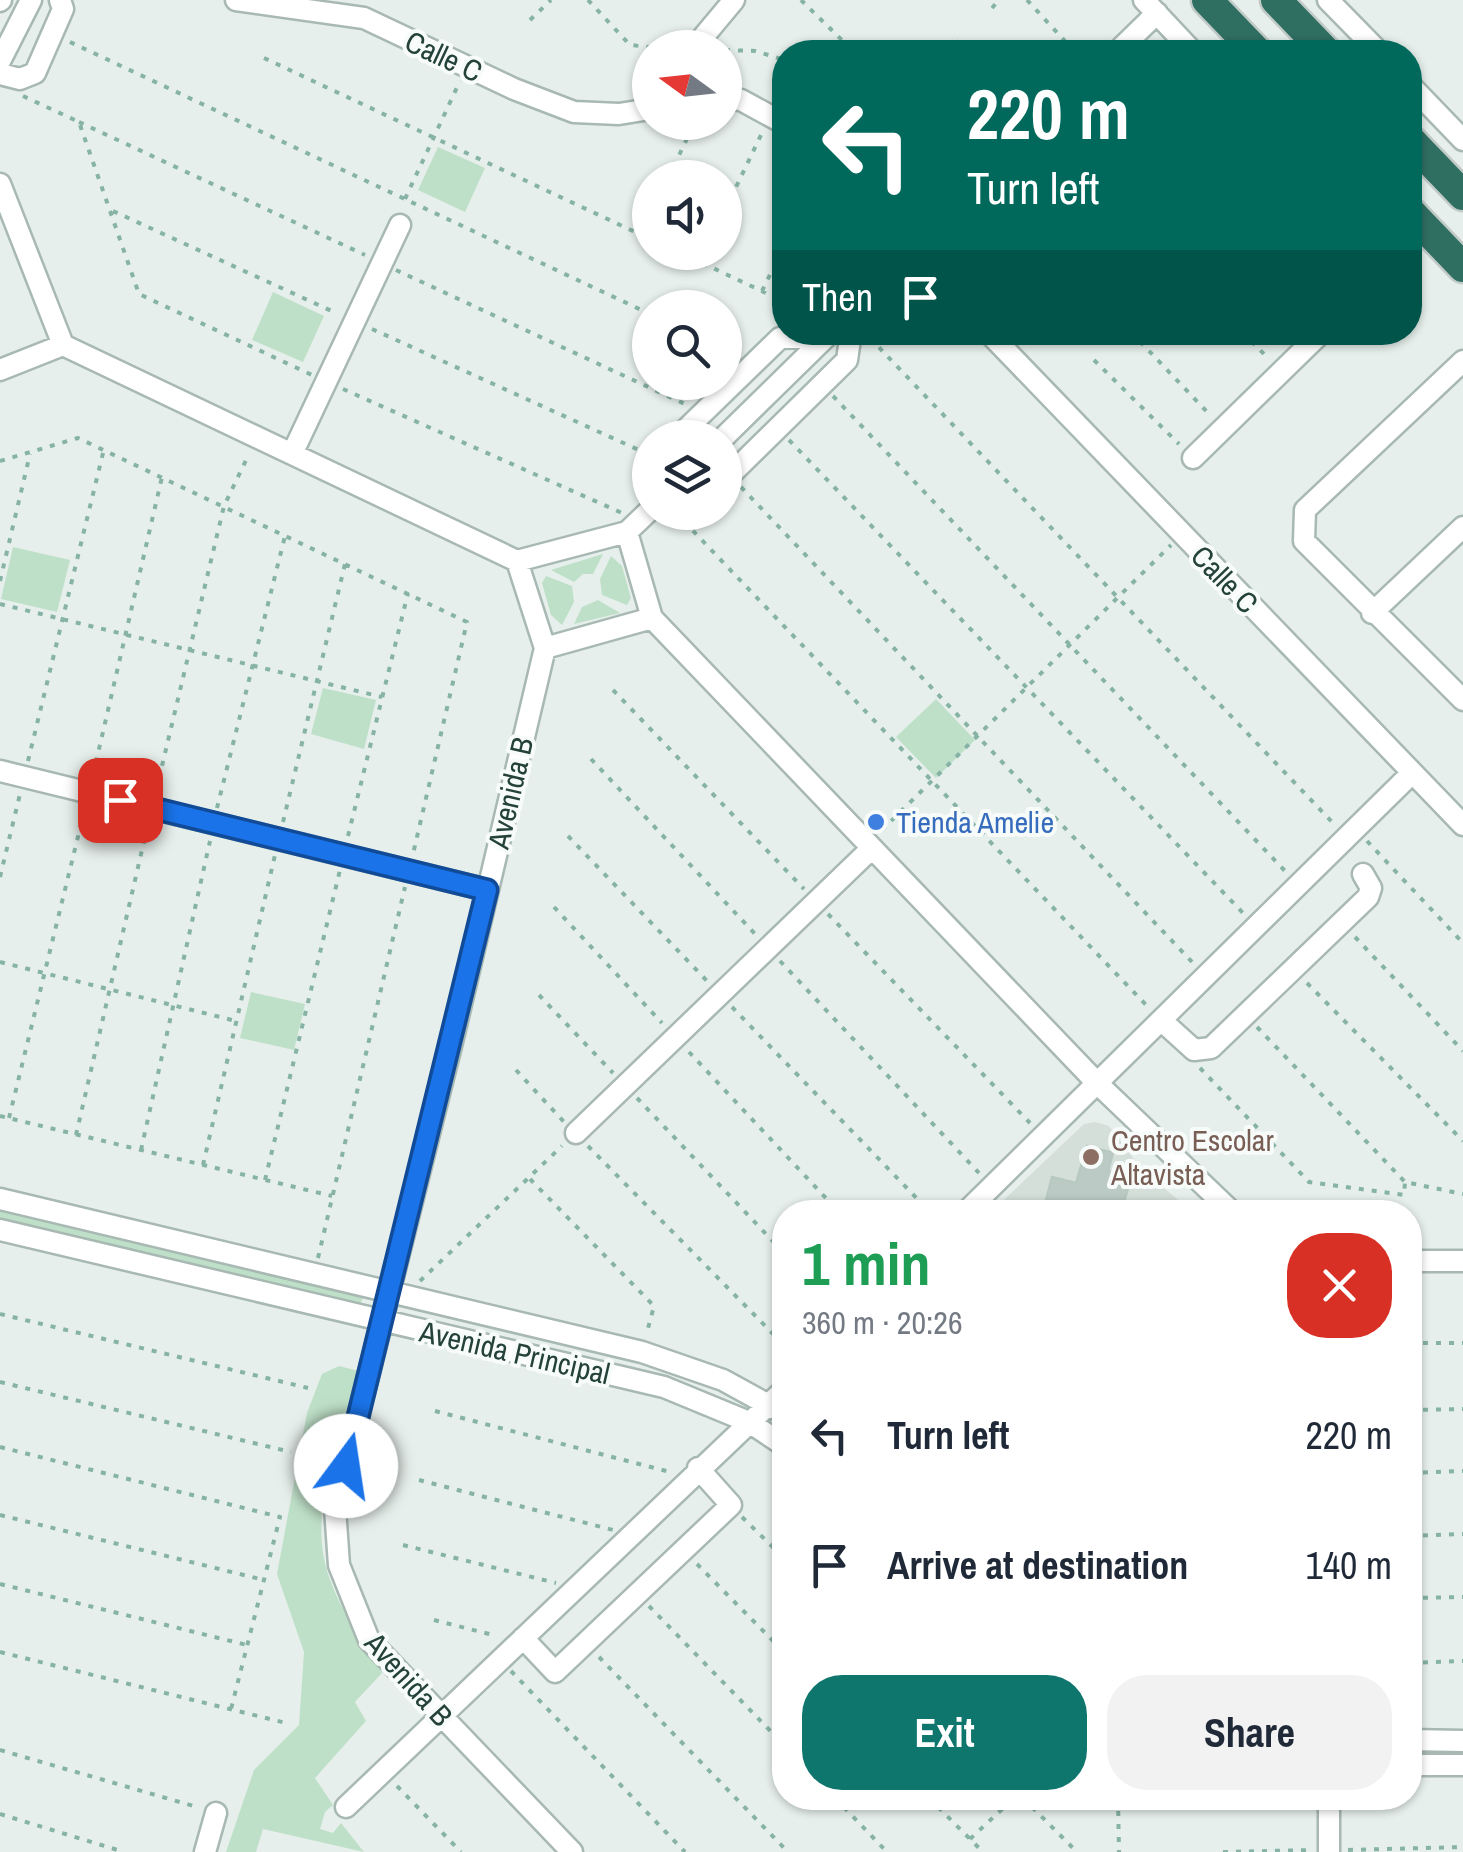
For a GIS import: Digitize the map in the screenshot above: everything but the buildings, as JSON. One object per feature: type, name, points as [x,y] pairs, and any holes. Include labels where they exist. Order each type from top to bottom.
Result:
[{"type":"highway","points":[[1207,0],[1245,40]]},
{"type":"highway","points":[[1291,5],[1317,40]]},
{"type":"highway","points":[[1422,152],[1463,195]]},
{"type":"highway","points":[[1422,224],[1463,267]]},
{"type":"street","points":[[0,58],[30,0]]},
{"type":"street","points":[[0,74],[20,80],[35,72],[63,9],[60,0]]},
{"type":"street","name":"Calle C","points":[[236,0],[369,9],[467,67],[574,112],[632,112]]},
{"type":"street","points":[[709,30],[734,0]]},
{"type":"street","points":[[1328,0],[1366,40]]},
{"type":"street","points":[[1126,40],[1151,7],[1182,40]]},
{"type":"street","points":[[1422,97],[1463,140]]},
{"type":"street","points":[[742,101],[772,116]]},
{"type":"street","points":[[0,184],[63,346],[517,560],[632,523]]},
{"type":"street","points":[[293,452],[400,225]]},
{"type":"street","points":[[695,420],[773,345]]},
{"type":"street","points":[[741,420],[818,345]]},
{"type":"street","points":[[742,463],[847,360],[849,345]]},
{"type":"street","name":"Calle C","points":[[1000,345],[1463,825]]},
{"type":"street","points":[[1193,458],[1309,345]]},
{"type":"street","points":[[0,370],[63,346]]},
{"type":"street","points":[[1463,361],[1305,510],[1304,541],[1463,700]]},
{"type":"street","points":[[1372,613],[1463,527]]},
{"type":"street","points":[[640,530],[652,618],[1098,1084],[1219,1200]]},
{"type":"street","points":[[517,560],[545,648],[652,618]]},
{"type":"street","name":"Avenida B","points":[[545,648],[398,1292],[382,1322],[335,1508],[338,1566],[369,1640],[572,1852]]},
{"type":"street","points":[[0,771],[487,890]]},
{"type":"street","points":[[978,1200],[1412,773]]},
{"type":"street","points":[[576,1134],[870,846]]},
{"type":"street","points":[[1162,1021],[1194,1050],[1211,1048],[1368,897],[1371,888],[1363,874]]},
{"type":"street","name":"Avenida Principal","points":[[0,1199],[642,1352],[772,1399]]},
{"type":"street","name":"Avenida Principal","points":[[0,1230],[664,1387],[749,1422],[772,1437]]},
{"type":"street","points":[[1422,1261],[1463,1261]]},
{"type":"street","points":[[346,1808],[694,1473],[749,1422],[772,1407]]},
{"type":"street","points":[[521,1640],[554,1672],[730,1505],[694,1473]]},
{"type":"street","points":[[1422,1740],[1463,1741]]},
{"type":"street","points":[[1422,1764],[1463,1765]]},
{"type":"street","points":[[1329,1810],[1329,1852]]},
{"type":"street","points":[[205,1852],[216,1812]]},
{"type":"path","points":[[530,20],[551,0]]},
{"type":"path","points":[[588,0],[632,45]]},
{"type":"path","points":[[801,0],[842,40]]},
{"type":"path","points":[[992,8],[1000,0]]},
{"type":"path","points":[[1027,0],[1064,40]]},
{"type":"path","points":[[52,34],[632,306]]},
{"type":"path","points":[[742,51],[772,56]]},
{"type":"path","points":[[264,58],[632,230]]},
{"type":"path","points":[[404,199],[467,67]]},
{"type":"path","points":[[16,93],[79,122],[139,294],[632,518]]},
{"type":"path","points":[[742,181],[772,129]]},
{"type":"path","points":[[110,210],[632,447]]},
{"type":"path","points":[[717,270],[772,296]]},
{"type":"path","points":[[762,291],[772,271]]},
{"type":"path","points":[[877,345],[1118,597],[1463,943]]},
{"type":"path","points":[[1143,345],[1223,428]]},
{"type":"path","points":[[1255,345],[1282,372]]},
{"type":"path","points":[[1094,360],[1193,458]]},
{"type":"path","points":[[822,385],[1299,885]]},
{"type":"path","points":[[777,428],[1257,927]]},
{"type":"path","points":[[76,1134],[224,506],[257,436]]},
{"type":"path","points":[[0,461],[78,438],[467,622],[314,1273]]},
{"type":"path","points":[[0,877],[104,450]]},
{"type":"path","points":[[0,581],[31,452]]},
{"type":"path","points":[[9,1118],[162,477]]},
{"type":"path","points":[[742,493],[1206,977]]},
{"type":"path","points":[[692,530],[1162,1021]]},
{"type":"path","points":[[870,846],[1182,534]]},
{"type":"path","points":[[142,1150],[214,823],[286,536]]},
{"type":"path","points":[[203,1165],[345,564]]},
{"type":"path","points":[[266,1180],[408,594]]},
{"type":"path","points":[[0,604],[382,697]]},
{"type":"path","points":[[591,759],[992,1187]]},
{"type":"path","points":[[568,836],[918,1200]]},
{"type":"path","points":[[554,907],[828,1200]]},
{"type":"path","points":[[1341,923],[1463,1052]]},
{"type":"path","points":[[0,962],[236,1021]]},
{"type":"path","points":[[1293,970],[1463,1141]]},
{"type":"path","points":[[540,995],[772,1240]]},
{"type":"path","points":[[1246,1015],[1406,1182],[1463,1194]]},
{"type":"path","points":[[1194,1050],[1196,1064],[1308,1182],[1404,1195],[1406,1182]]},
{"type":"path","points":[[516,1070],[772,1333]]},
{"type":"path","points":[[0,1116],[332,1196]]},
{"type":"path","points":[[398,1292],[576,1134]]},
{"type":"path","points":[[529,1178],[654,1306],[642,1352]]},
{"type":"path","points":[[0,1314],[308,1388]]},
{"type":"path","points":[[1422,1343],[1463,1343]]},
{"type":"path","points":[[0,1382],[291,1452]]},
{"type":"path","points":[[1422,1410],[1463,1409]]},
{"type":"path","points":[[435,1411],[694,1473]]},
{"type":"path","points":[[0,1447],[280,1517],[231,1709]]},
{"type":"path","points":[[1422,1472],[1463,1471]]},
{"type":"path","points":[[419,1480],[630,1534]]},
{"type":"path","points":[[730,1505],[772,1546]]},
{"type":"path","points":[[0,1516],[264,1580]]},
{"type":"path","points":[[1422,1536],[1463,1534]]},
{"type":"path","points":[[403,1545],[575,1588]]},
{"type":"path","points":[[683,1550],[772,1640]]},
{"type":"path","points":[[0,1584],[247,1645]]},
{"type":"path","points":[[637,1594],[772,1733]]},
{"type":"path","points":[[1422,1598],[1463,1596]]},
{"type":"path","points":[[434,1620],[521,1640]]},
{"type":"path","points":[[585,1643],[788,1852]]},
{"type":"path","points":[[0,1652],[286,1724]]},
{"type":"path","points":[[500,1660],[684,1852]]},
{"type":"path","points":[[1422,1663],[1463,1661]]},
{"type":"path","points":[[0,1750],[216,1812]]},
{"type":"path","points":[[384,1772],[462,1852]]},
{"type":"path","points":[[847,1810],[888,1852]]},
{"type":"path","points":[[941,1810],[983,1852]]},
{"type":"path","points":[[970,1840],[1001,1810]]},
{"type":"path","points":[[1035,1810],[1077,1852]]},
{"type":"path","points":[[1118,1810],[1118,1852]]},
{"type":"path","points":[[0,1814],[124,1852]]},
{"type":"shaded area","name":"Centro Escolar Altavista","points":[[1084,1124],[1109,1126],[1143,1171],[1178,1200],[1004,1200]]},
{"type":"green space","points":[[438,147],[485,168],[465,212],[418,190]]},
{"type":"green space","points":[[273,292],[324,316],[303,362],[252,340]]},
{"type":"green space","points":[[13,547],[70,560],[57,612],[1,599]]},
{"type":"green space","points":[[603,554],[593,574],[583,574],[574,582],[551,570]]},
{"type":"green space","points":[[611,556],[622,566],[631,598],[627,605],[602,595],[600,579]]},
{"type":"green space","points":[[546,576],[572,586],[574,602],[562,625],[551,615],[542,583]]},
{"type":"green space","points":[[598,600],[620,613],[574,624],[582,607]]},
{"type":"green space","points":[[323,688],[376,700],[364,749],[311,734]]},
{"type":"green space","points":[[936,699],[975,740],[936,778],[896,737]]},
{"type":"green space","points":[[251,992],[305,1004],[294,1050],[240,1038]]},
{"type":"green space","points":[[0,1206],[364,1296],[358,1308],[0,1222]]},
{"type":"green space","points":[[339,1366],[359,1371],[328,1473],[321,1526],[323,1552],[340,1603],[382,1673],[355,1702],[366,1721],[315,1778],[333,1805],[325,1812],[320,1829],[333,1833],[341,1823],[364,1852],[263,1829],[256,1852],[226,1852],[254,1770],[299,1725],[304,1652],[277,1574],[307,1413],[322,1374]]},
{"type":"place","name":"Tienda Amelie","points":[[876,822]]},
{"type":"place","name":"Centro Escolar Altavista","points":[[1091,1157]]},
{"type":"route","points":[[120,800],[487,890],[346,1466]]}]
